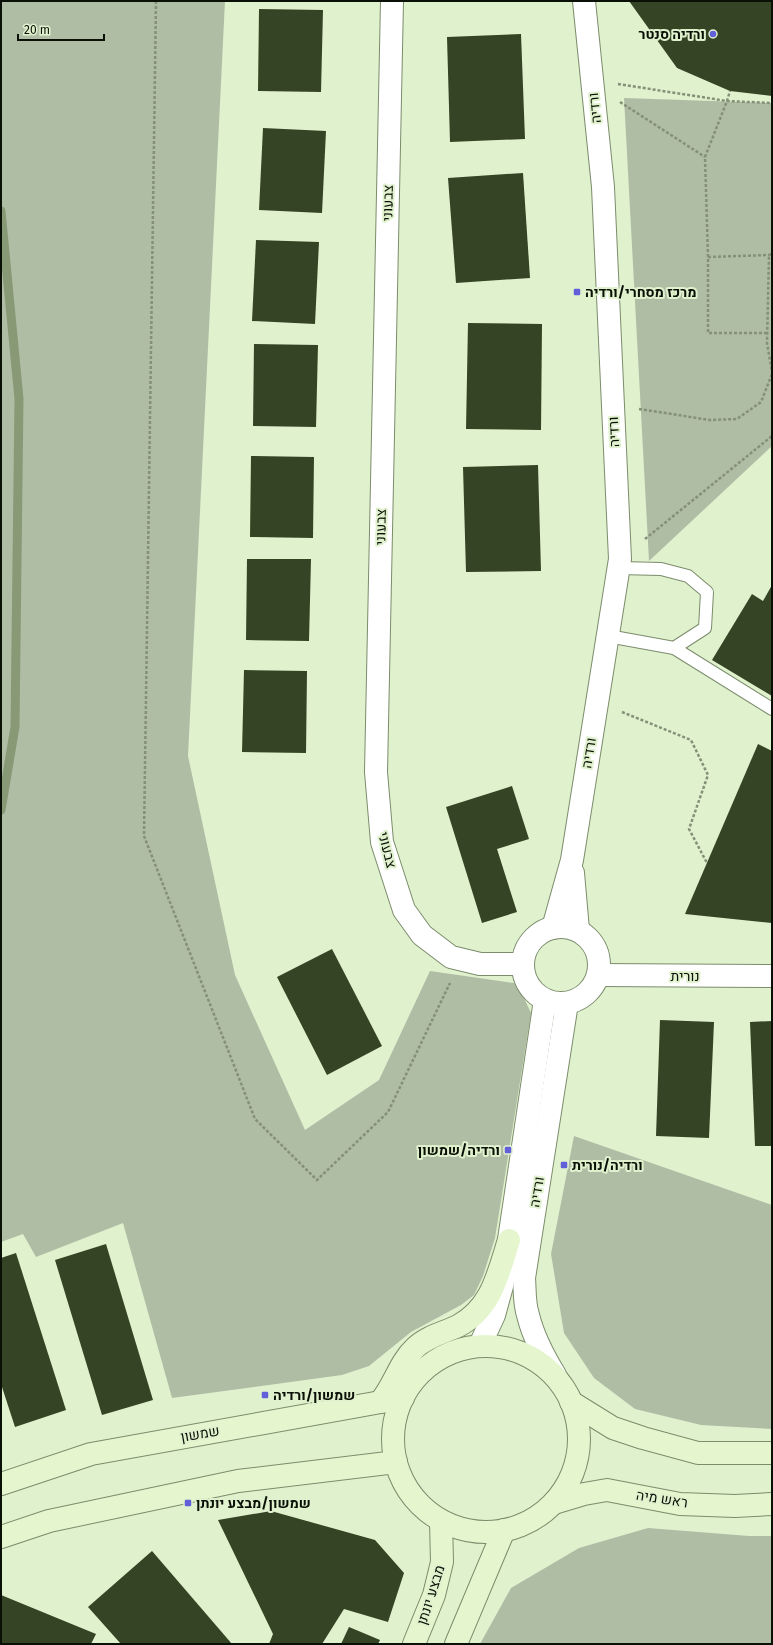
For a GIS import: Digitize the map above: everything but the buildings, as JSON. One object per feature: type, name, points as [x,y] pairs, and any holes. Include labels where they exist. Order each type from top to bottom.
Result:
[{"type":"street","name":"צבעוני","points":[[392,1],[376,772],[382,842],[404,910],[422,935],[451,957],[480,964],[523,964]]},
{"type":"street","name":"ורדיה","points":[[553,928],[572,860],[619,563],[603,187],[584,1]]},
{"type":"street","name":"ורדיה","points":[[572,860],[578,930]]},
{"type":"street","points":[[565,927],[578,930],[589,938],[596,949],[600,962],[598,975],[594,986],[577,1000],[567,1003],[556,1003],[545,1000],[536,994],[529,986],[524,975],[523,964],[526,952],[532,941],[541,933],[553,928],[565,927]]},
{"type":"street","name":"נורית","points":[[598,975],[772,976]]},
{"type":"street","name":"ורדיה","points":[[481,1343],[494,1315],[502,1286],[545,1000]]},
{"type":"street","name":"ורדיה","points":[[555,1375],[540,1346],[528,1316],[525,1300],[524,1278],[567,1003]]},
{"type":"street","points":[[380,1402],[388,1393],[408,1356],[415,1348],[426,1340],[462,1323],[474,1315],[485,1304],[492,1290],[509,1240]]},
{"type":"street","points":[[481,1343],[514,1350],[528,1355],[555,1375],[563,1385],[571,1402],[578,1428],[577,1455],[569,1480],[554,1503],[528,1522],[504,1530],[483,1532],[461,1529],[441,1521],[421,1506],[405,1486],[396,1462],[393,1441],[395,1419],[403,1398],[418,1376],[438,1360],[481,1343]]},
{"type":"street","name":"שמשון","points":[[1,1484],[91,1454],[403,1398]]},
{"type":"street","points":[[571,1402],[613,1428],[698,1453],[772,1453]]},
{"type":"street","points":[[1,1537],[48,1521],[238,1481],[396,1462]]},
{"type":"street","name":"ראש מיה","points":[[554,1503],[584,1494],[607,1490],[680,1504],[735,1506],[772,1504]]},
{"type":"street","name":"מבצע יונתן","points":[[414,1644],[434,1595],[442,1562],[441,1521]]},
{"type":"street","points":[[456,1644],[504,1530]]},
{"type":"lane","points":[[619,563],[661,569],[688,576],[707,592],[705,628],[674,648]]},
{"type":"lane","points":[[608,636],[674,648],[772,709]]},
{"type":"path","points":[[156,1],[144,836],[255,1119],[317,1180],[388,1112],[461,959]]},
{"type":"path","points":[[592,82],[727,101],[772,103]]},
{"type":"path","points":[[592,82],[705,157]]},
{"type":"path","points":[[730,91],[705,157],[708,257],[708,333],[767,333]]},
{"type":"path","points":[[613,404],[710,420],[738,419],[760,402],[772,373],[767,343],[770,255],[708,257]]},
{"type":"path","points":[[619,563],[772,436]]},
{"type":"path","points":[[597,702],[691,740],[708,775],[689,829],[707,863]]},
{"type":"green space","points":[[1,1],[225,1],[188,756],[235,975],[305,1130],[379,1080],[430,971],[514,983],[524,998],[531,1013],[495,1238],[483,1276],[474,1295],[461,1305],[411,1332],[369,1366],[342,1375],[172,1398],[123,1223],[36,1257],[23,1234],[1,1242]]},
{"type":"green space","points":[[624,98],[772,103],[772,446],[649,561]]},
{"type":"green space","points":[[574,1136],[772,1205],[772,1429],[701,1425],[635,1409],[594,1378],[564,1333],[551,1254]]},
{"type":"green space","points":[[648,1528],[749,1536],[772,1536],[772,1644],[480,1644],[511,1588],[579,1548]]},
{"type":"waterway","points":[[1,211],[19,399],[15,727],[1,810]]},
{"type":"place","name":"ורדיה סנטר","points":[[713,34]]},
{"type":"place","name":"מרכז מסחרי/ורדיה","points":[[577,292]]},
{"type":"place","name":"ורדיה/שמשון","points":[[508,1150]]},
{"type":"place","name":"ורדיה/נורית","points":[[564,1165]]},
{"type":"place","name":"שמשון/ורדיה","points":[[265,1395]]},
{"type":"place","name":"שמשון/מבצע יונתן","points":[[188,1503]]}]
